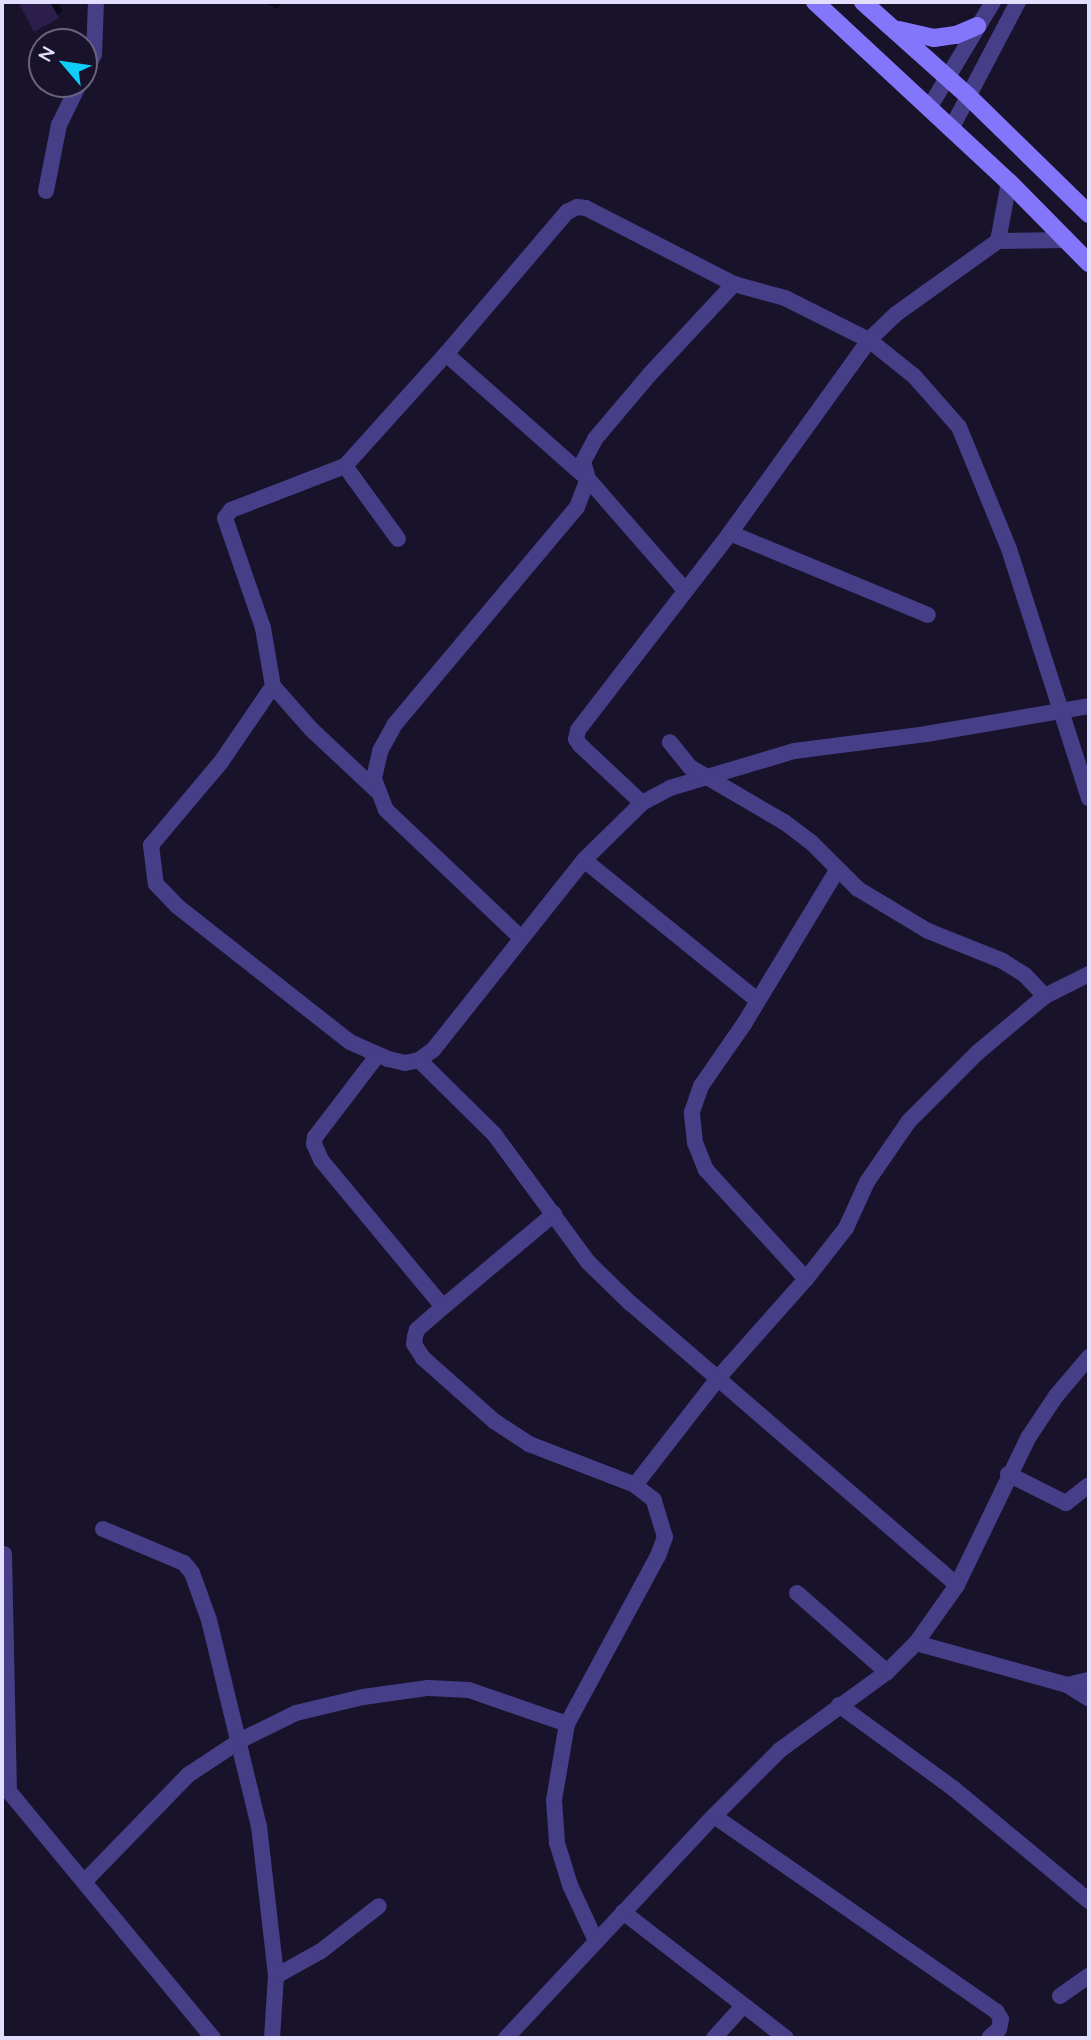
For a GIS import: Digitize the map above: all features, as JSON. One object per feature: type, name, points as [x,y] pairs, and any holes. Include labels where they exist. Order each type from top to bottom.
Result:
[{"type":"main road","points":[[815,2],[1009,182],[1089,262]]},
{"type":"main road","points":[[863,2],[968,96],[1089,214]]},
{"type":"main road","points":[[892,27],[912,35],[934,38],[956,34],[976,26]]},
{"type":"street","points":[[95,28],[96,2]]},
{"type":"street","points":[[929,108],[976,26],[993,2]]},
{"type":"street","points":[[951,129],[1018,2]]},
{"type":"street","points":[[46,191],[60,125],[73,98]]},
{"type":"street","points":[[998,241],[1009,182]]},
{"type":"street","points":[[521,938],[386,810],[376,790],[311,729],[273,686],[262,628],[225,517],[231,510],[345,466],[446,354],[567,212],[577,207],[586,208],[734,284],[785,298],[869,340],[914,376],[959,427],[1009,549],[1059,712],[1089,798]]},
{"type":"street","points":[[642,803],[580,745],[576,735],[684,589],[730,533],[869,340],[896,314],[998,241],[1067,240]]},
{"type":"street","points":[[376,790],[376,767],[395,724],[578,507],[588,479],[583,461],[595,439],[659,364],[734,284]]},
{"type":"street","points":[[446,354],[588,479],[684,589]]},
{"type":"street","points":[[345,466],[398,539]]},
{"type":"street","points":[[730,533],[928,615]]},
{"type":"street","points":[[273,686],[221,762],[151,845],[156,884],[177,906],[350,1042],[377,1055],[405,1063],[419,1060],[433,1050],[584,860],[642,803],[670,789],[794,751],[1089,706]]},
{"type":"street","points":[[670,742],[690,767],[784,822],[858,889],[902,917],[1014,967],[1045,996]]},
{"type":"street","points":[[584,860],[757,1000]]},
{"type":"street","points":[[806,1279],[706,1170],[695,1143],[692,1112],[701,1086],[838,869]]},
{"type":"street","points":[[635,1485],[719,1377],[806,1279],[846,1228],[867,1182],[888,1146],[908,1121],[976,1053],[1045,996],[1089,974]]},
{"type":"street","points":[[377,1055],[315,1137],[314,1144],[321,1160],[443,1307]]},
{"type":"street","points":[[419,1060],[494,1135],[588,1262],[631,1304],[719,1377],[957,1586]]},
{"type":"street","points":[[554,1214],[417,1330],[414,1344],[423,1358],[494,1421],[529,1444],[635,1485],[654,1500],[665,1537],[658,1556],[567,1724],[554,1800],[557,1843],[570,1885],[596,1941]]},
{"type":"street","points":[[506,2038],[622,1912],[780,1750],[887,1672],[916,1643],[957,1586],[1008,1474],[1056,1396],[1089,1357]]},
{"type":"street","points":[[1008,1474],[1066,1503],[1089,1485]]},
{"type":"street","points":[[103,1529],[170,1554],[184,1563],[192,1573],[209,1620],[260,1826],[276,1976],[272,2038]]},
{"type":"street","points":[[4,1554],[5,1787],[214,2038]]},
{"type":"street","points":[[797,1593],[887,1672]]},
{"type":"street","points":[[916,1643],[1068,1685],[1089,1699]]},
{"type":"street","points":[[1068,1685],[1089,1681]]},
{"type":"street","points":[[85,1881],[188,1775],[240,1740],[296,1713],[333,1703],[428,1688],[469,1690],[567,1724]]},
{"type":"street","points":[[839,1705],[954,1789],[1089,1901]]},
{"type":"street","points":[[714,1816],[996,2011],[1001,2018],[999,2029],[989,2038]]},
{"type":"street","points":[[276,1976],[320,1951],[379,1906]]},
{"type":"street","points":[[622,1912],[786,2038]]},
{"type":"street","points":[[1060,1996],[1089,1976]]},
{"type":"street","points":[[714,2038],[743,2006]]},
{"type":"building","points":[[18,2],[50,2],[59,18],[41,28],[32,28]]}]
